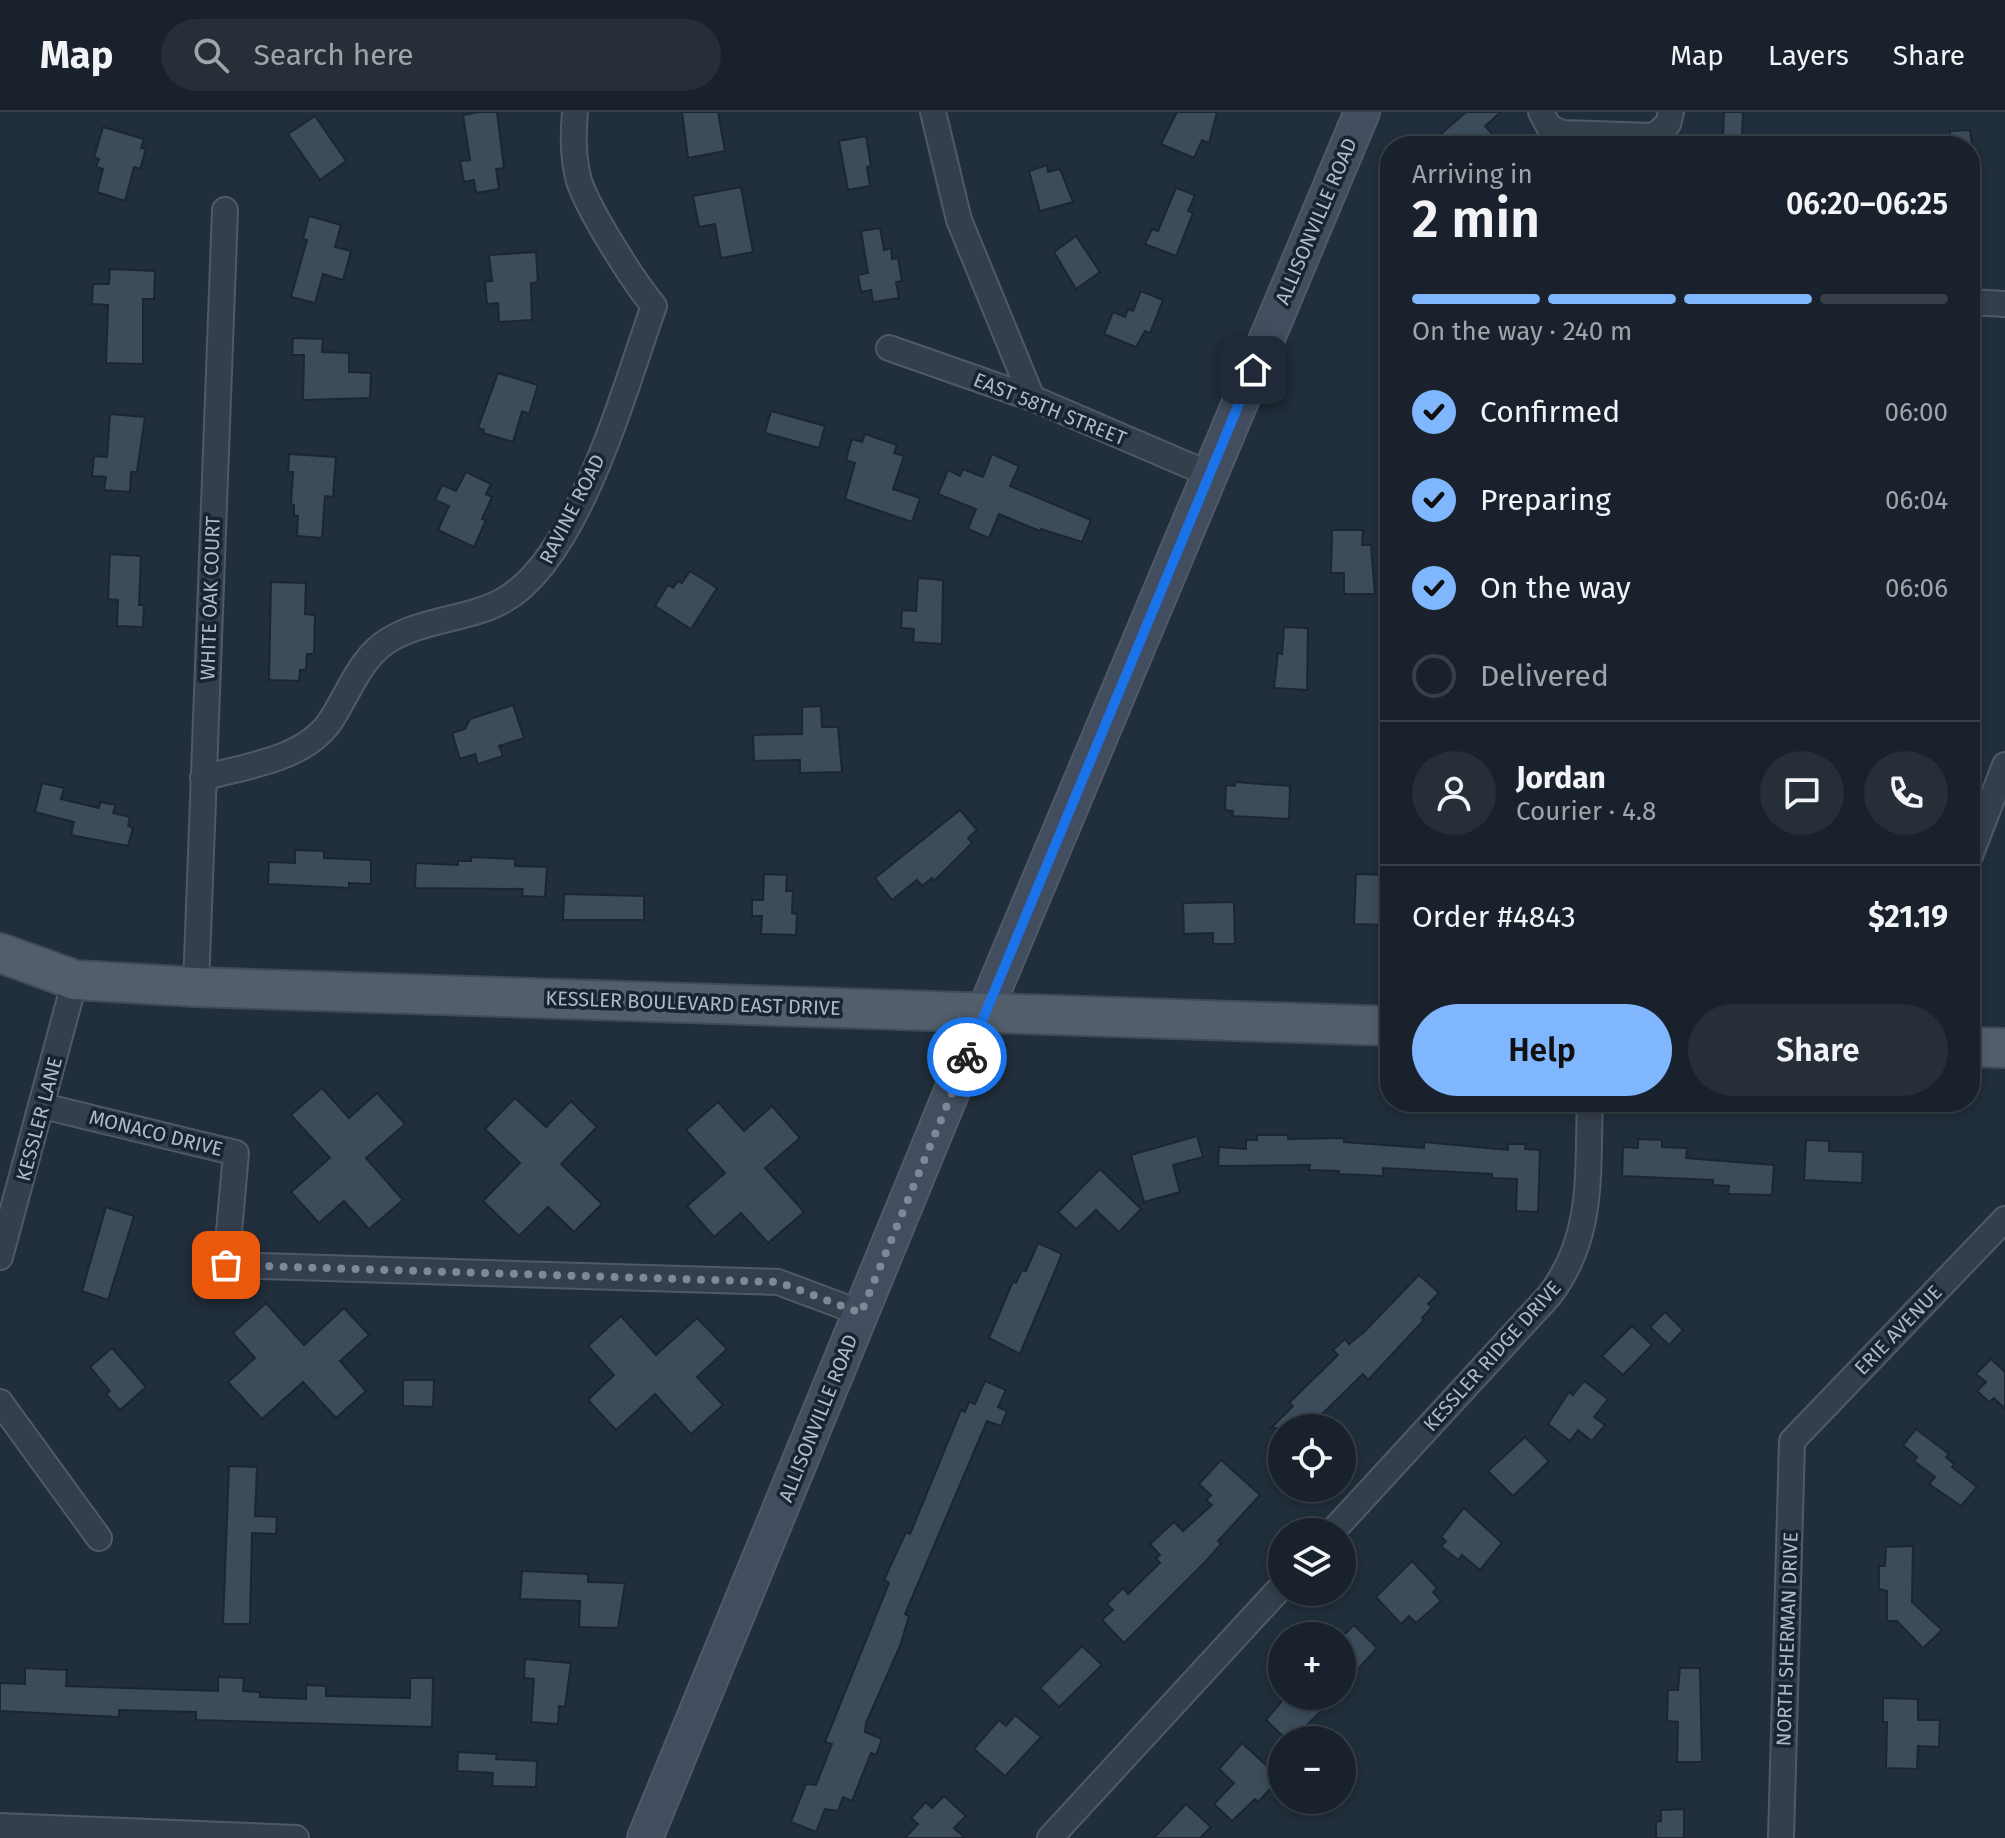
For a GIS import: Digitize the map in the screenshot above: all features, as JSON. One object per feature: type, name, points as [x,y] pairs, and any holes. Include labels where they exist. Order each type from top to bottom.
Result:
[{"type":"main road","name":"ALLISONVILLE ROAD","points":[[645,1838],[984,1013],[1362,112]]},
{"type":"main road","name":"KESSLER BOULEVARD EAST DRIVE","points":[[0,953],[75,980],[196,987],[1380,1026]]},
{"type":"main road","points":[[1980,1047],[2005,1048]]},
{"type":"street","name":"RAVINE ROAD","points":[[203,778],[303,748],[327,725],[376,649],[404,634],[501,602],[533,578],[556,548],[603,447],[654,306],[635,283],[580,182],[573,134],[575,112]]},
{"type":"street","points":[[933,112],[959,220],[1032,398]]},
{"type":"street","points":[[1541,112],[1549,127],[1562,133],[1654,136],[1668,124],[1671,112]]},
{"type":"street","name":"WHITE OAK COURT","points":[[196,987],[225,210]]},
{"type":"street","points":[[1980,303],[2005,304]]},
{"type":"street","name":"EAST 58TH STREET","points":[[889,348],[1032,398],[1209,474]]},
{"type":"street","points":[[1980,830],[2005,765]]},
{"type":"street","name":"KESSLER LANE","points":[[0,1257],[75,980]]},
{"type":"street","name":"MONACO DRIVE","points":[[43,1106],[236,1153],[226,1265],[778,1282],[861,1313]]},
{"type":"street","name":"KESSLER RIDGE DRIVE","points":[[1345,1518],[1549,1296],[1572,1263],[1586,1215],[1590,1112]]},
{"type":"street","name":"ERIE AVENUE","points":[[1792,1441],[2005,1219]]},
{"type":"street","points":[[0,1402],[99,1538]]},
{"type":"street","name":"NORTH SHERMAN DRIVE","points":[[1781,1838],[1792,1441]]},
{"type":"street","points":[[1050,1838],[1268,1601]]},
{"type":"street","points":[[0,1826],[296,1838]]},
{"type":"building","points":[[497,112],[504,168],[496,169],[499,189],[476,193],[474,180],[464,182],[460,161],[470,160],[463,115]]},
{"type":"building","points":[[682,112],[718,112],[725,151],[688,158]]},
{"type":"building","points":[[1177,112],[1217,112],[1209,143],[1202,140],[1194,158],[1161,144]]},
{"type":"building","points":[[1466,112],[1501,112],[1485,126],[1493,136],[1441,134]]},
{"type":"building","points":[[1724,112],[1743,112],[1742,136],[1723,136]]},
{"type":"building","points":[[315,116],[346,161],[320,180],[288,134]]},
{"type":"building","points":[[103,127],[144,139],[141,148],[146,149],[140,169],[134,167],[125,201],[97,192],[103,169],[96,167],[99,159],[94,157]]},
{"type":"building","points":[[1970,130],[1971,136],[1950,136],[1950,131]]},
{"type":"building","points":[[866,136],[871,166],[867,167],[870,186],[848,190],[839,141]]},
{"type":"building","points":[[1047,165],[1048,172],[1060,169],[1073,202],[1040,211],[1029,171]]},
{"type":"building","points":[[741,187],[753,252],[721,258],[715,224],[699,227],[693,196]]},
{"type":"building","points":[[1176,188],[1195,195],[1188,211],[1193,213],[1176,256],[1145,244],[1152,229],[1158,231]]},
{"type":"building","points":[[309,216],[341,225],[335,247],[351,251],[343,280],[323,274],[315,303],[291,297],[307,240],[303,239]]},
{"type":"building","points":[[880,228],[884,250],[891,248],[892,259],[898,258],[902,281],[896,282],[899,298],[873,302],[871,290],[861,292],[858,275],[868,273],[861,231]]},
{"type":"building","points":[[1076,236],[1100,272],[1076,289],[1054,252]]},
{"type":"building","points":[[536,252],[538,282],[531,283],[532,320],[499,322],[498,303],[487,304],[485,282],[492,281],[489,255]]},
{"type":"building","points":[[110,269],[155,271],[154,299],[143,299],[143,364],[106,363],[108,305],[92,304],[93,284],[109,284]]},
{"type":"building","points":[[1141,291],[1163,300],[1150,333],[1145,331],[1136,347],[1104,334],[1113,312],[1125,317],[1128,309],[1133,311]]},
{"type":"building","points":[[293,338],[323,339],[322,352],[349,353],[349,372],[371,373],[370,398],[303,400],[304,355],[292,355]]},
{"type":"building","points":[[498,373],[538,385],[529,414],[522,411],[513,442],[483,433],[484,430],[478,428]]},
{"type":"building","points":[[771,411],[825,426],[819,448],[765,433]]},
{"type":"building","points":[[110,414],[145,417],[137,472],[131,472],[130,492],[104,490],[106,477],[92,476],[94,456],[107,457]]},
{"type":"building","points":[[865,434],[897,445],[894,453],[904,456],[893,489],[920,498],[912,522],[845,499],[855,463],[846,460],[852,439],[862,442]]},
{"type":"building","points":[[289,454],[336,457],[333,497],[325,496],[322,538],[297,536],[298,516],[294,515],[294,505],[291,504],[293,472],[288,472]]},
{"type":"building","points":[[992,454],[1019,466],[1010,486],[1091,520],[1082,542],[1040,531],[999,514],[989,538],[968,529],[976,509],[938,494],[948,470],[960,476],[963,469],[983,477]]},
{"type":"building","points":[[466,472],[491,484],[486,494],[492,497],[482,519],[486,520],[474,547],[438,530],[449,506],[435,500],[442,485],[456,491]]},
{"type":"building","points":[[1332,530],[1363,530],[1362,545],[1371,545],[1375,594],[1344,594],[1344,573],[1331,573]]},
{"type":"building","points":[[110,554],[141,556],[139,605],[144,605],[143,627],[117,626],[118,600],[108,599]]},
{"type":"building","points":[[690,571],[717,588],[691,629],[655,606],[668,585],[673,588],[678,581],[682,583]]},
{"type":"building","points":[[918,578],[943,580],[942,644],[913,642],[914,629],[901,628],[902,610],[916,611]]},
{"type":"building","points":[[271,582],[306,583],[305,614],[315,615],[314,654],[307,654],[306,670],[300,670],[299,681],[269,680]]},
{"type":"building","points":[[1284,627],[1308,628],[1307,690],[1274,688]]},
{"type":"building","points":[[513,705],[524,738],[499,746],[503,756],[478,764],[475,754],[460,759],[452,733],[465,729],[470,719]]},
{"type":"building","points":[[821,706],[822,727],[838,727],[842,772],[800,773],[800,760],[754,761],[753,735],[802,734],[802,707]]},
{"type":"building","points":[[1235,782],[1290,786],[1289,819],[1232,816],[1233,811],[1225,810],[1226,785],[1235,786]]},
{"type":"building","points":[[42,783],[64,788],[61,799],[99,808],[100,802],[116,805],[113,813],[130,817],[128,826],[133,828],[128,846],[71,835],[74,822],[35,812]]},
{"type":"building","points":[[960,810],[977,830],[968,838],[972,843],[934,881],[932,878],[922,886],[917,880],[892,900],[875,878]]},
{"type":"building","points":[[295,850],[324,851],[324,858],[371,860],[371,884],[349,883],[349,888],[268,884],[269,862],[295,863]]},
{"type":"building","points":[[471,857],[515,859],[515,866],[547,867],[545,897],[522,896],[523,889],[415,888],[416,863],[458,865],[458,861],[471,861]]},
{"type":"building","points":[[764,874],[787,875],[786,891],[793,891],[792,913],[797,914],[796,935],[761,934],[762,916],[752,916],[752,900],[763,900]]},
{"type":"building","points":[[1356,874],[1380,875],[1380,925],[1354,924]]},
{"type":"building","points":[[564,894],[644,896],[644,920],[563,920]]},
{"type":"building","points":[[1234,902],[1235,944],[1213,944],[1213,933],[1184,934],[1183,903]]},
{"type":"building","points":[[322,1088],[349,1118],[377,1093],[405,1124],[366,1158],[403,1200],[369,1229],[344,1201],[319,1223],[291,1192],[330,1158],[291,1115]]},
{"type":"building","points":[[515,1098],[546,1127],[571,1101],[597,1127],[561,1164],[602,1204],[574,1232],[548,1207],[519,1236],[483,1201],[520,1163],[485,1129]]},
{"type":"building","points":[[718,1102],[744,1131],[772,1106],[800,1138],[765,1168],[804,1212],[768,1243],[741,1213],[714,1237],[687,1206],[725,1173],[686,1130]]},
{"type":"building","points":[[1257,1135],[1288,1135],[1288,1139],[1344,1138],[1344,1142],[1424,1148],[1424,1142],[1508,1150],[1508,1144],[1526,1144],[1525,1149],[1540,1150],[1538,1212],[1516,1211],[1517,1179],[1492,1178],[1492,1174],[1383,1168],[1383,1176],[1309,1170],[1310,1165],[1218,1166],[1219,1147],[1246,1149],[1246,1140],[1257,1140]]},
{"type":"building","points":[[1197,1136],[1203,1157],[1173,1165],[1180,1192],[1144,1202],[1131,1155]]},
{"type":"building","points":[[1638,1139],[1662,1140],[1662,1147],[1687,1148],[1686,1158],[1774,1165],[1772,1195],[1728,1194],[1729,1186],[1713,1185],[1713,1180],[1622,1176],[1623,1147],[1638,1148]]},
{"type":"building","points":[[1806,1140],[1829,1141],[1829,1151],[1863,1152],[1862,1183],[1804,1180]]},
{"type":"building","points":[[1100,1169],[1141,1209],[1119,1232],[1096,1210],[1076,1229],[1058,1212]]},
{"type":"building","points":[[106,1207],[134,1216],[108,1300],[82,1291]]},
{"type":"building","points":[[1038,1243],[1062,1254],[1020,1354],[989,1338],[1013,1281],[1016,1283],[1022,1270],[1026,1271]]},
{"type":"building","points":[[1419,1275],[1439,1293],[1428,1304],[1432,1307],[1422,1318],[1424,1320],[1368,1380],[1363,1374],[1322,1414],[1285,1414],[1293,1406],[1289,1403],[1338,1355],[1333,1350],[1345,1339],[1349,1344]]},
{"type":"building","points":[[266,1303],[304,1345],[344,1308],[369,1335],[340,1361],[366,1391],[336,1418],[303,1382],[262,1419],[228,1382],[255,1358],[233,1333]]},
{"type":"building","points":[[1665,1312],[1683,1330],[1669,1345],[1650,1327]]},
{"type":"building","points":[[621,1316],[656,1355],[697,1318],[727,1349],[697,1377],[723,1405],[691,1434],[655,1394],[616,1430],[588,1400],[614,1375],[588,1346]]},
{"type":"building","points":[[1632,1326],[1652,1345],[1623,1375],[1602,1356]]},
{"type":"building","points":[[112,1348],[146,1387],[120,1410],[106,1394],[110,1391],[90,1367]]},
{"type":"building","points":[[1991,1359],[2005,1372],[2005,1409],[1994,1398],[1989,1402],[1977,1391],[1986,1382],[1976,1374]]},
{"type":"building","points":[[403,1380],[434,1380],[433,1407],[403,1406]]},
{"type":"building","points":[[985,1381],[1006,1390],[998,1407],[1007,1411],[1001,1426],[987,1421],[905,1614],[909,1616],[900,1646],[866,1723],[865,1732],[882,1739],[876,1755],[871,1753],[852,1801],[843,1797],[838,1811],[825,1809],[816,1832],[791,1822],[806,1784],[816,1785],[832,1744],[825,1742],[889,1583],[884,1580],[906,1532],[910,1534],[961,1410],[965,1412],[969,1402],[975,1404]]},
{"type":"building","points":[[1584,1381],[1608,1399],[1594,1417],[1605,1425],[1592,1441],[1578,1430],[1570,1441],[1548,1424],[1569,1392],[1573,1395]]},
{"type":"building","points":[[1916,1429],[1949,1454],[1946,1457],[1954,1464],[1952,1467],[1977,1487],[1961,1506],[1929,1484],[1935,1477],[1914,1461],[1917,1457],[1903,1445]]},
{"type":"building","points":[[1525,1437],[1549,1461],[1513,1496],[1488,1471]]},
{"type":"building","points":[[1221,1460],[1260,1495],[1218,1541],[1221,1544],[1207,1560],[1124,1643],[1102,1620],[1113,1610],[1107,1604],[1123,1588],[1128,1594],[1160,1563],[1156,1558],[1160,1555],[1150,1544],[1174,1522],[1183,1531],[1212,1505],[1206,1500],[1211,1495],[1199,1484]]},
{"type":"building","points":[[229,1466],[257,1467],[255,1516],[277,1517],[276,1534],[252,1533],[250,1624],[223,1624]]},
{"type":"building","points":[[1464,1508],[1502,1543],[1480,1570],[1462,1555],[1458,1560],[1441,1546],[1446,1541],[1441,1537]]},
{"type":"building","points":[[1913,1546],[1912,1602],[1942,1630],[1923,1648],[1897,1621],[1887,1621],[1887,1591],[1879,1589],[1879,1566],[1885,1566],[1886,1547]]},
{"type":"building","points":[[1412,1561],[1437,1588],[1433,1592],[1441,1601],[1416,1623],[1409,1616],[1401,1624],[1376,1597]]},
{"type":"building","points":[[522,1571],[588,1574],[588,1582],[625,1583],[618,1628],[579,1627],[580,1601],[520,1599]]},
{"type":"building","points":[[1356,1627],[1377,1648],[1356,1671]]},
{"type":"building","points":[[1082,1646],[1102,1665],[1059,1707],[1040,1688]]},
{"type":"building","points":[[525,1659],[571,1663],[565,1707],[559,1706],[558,1724],[531,1722],[534,1679],[524,1678]]},
{"type":"building","points":[[25,1668],[67,1670],[66,1686],[218,1691],[218,1677],[244,1678],[243,1691],[260,1692],[260,1697],[306,1699],[306,1685],[326,1686],[326,1696],[410,1698],[410,1678],[433,1678],[432,1727],[196,1720],[196,1712],[119,1710],[119,1717],[0,1711],[0,1683],[25,1684]]},
{"type":"building","points":[[1680,1668],[1700,1668],[1702,1762],[1677,1762],[1678,1722],[1667,1721],[1668,1690],[1678,1690]]},
{"type":"building","points":[[1883,1698],[1918,1699],[1918,1720],[1940,1720],[1939,1747],[1918,1746],[1917,1769],[1886,1768],[1887,1722],[1883,1722]]},
{"type":"building","points":[[1274,1710],[1322,1710],[1306,1726],[1272,1726],[1266,1720]]},
{"type":"building","points":[[1015,1715],[1041,1737],[1005,1776],[974,1749],[999,1720],[1006,1726]]},
{"type":"building","points":[[1242,1743],[1268,1767],[1268,1791],[1232,1821],[1214,1804],[1234,1783],[1219,1769]]},
{"type":"building","points":[[458,1752],[497,1754],[496,1759],[537,1761],[536,1787],[492,1786],[493,1773],[457,1771]]},
{"type":"building","points":[[944,1796],[966,1816],[954,1828],[965,1838],[905,1838],[918,1824],[911,1818],[926,1802],[932,1808]]},
{"type":"building","points":[[1186,1804],[1211,1827],[1200,1838],[1154,1838]]},
{"type":"building","points":[[1684,1809],[1684,1838],[1656,1838],[1656,1822],[1661,1821],[1661,1810]]},
{"type":"way so far","points":[[226,1265],[778,1282],[861,1313],[967,1057]]},
{"type":"route","points":[[967,1057],[1253,370]]}]
